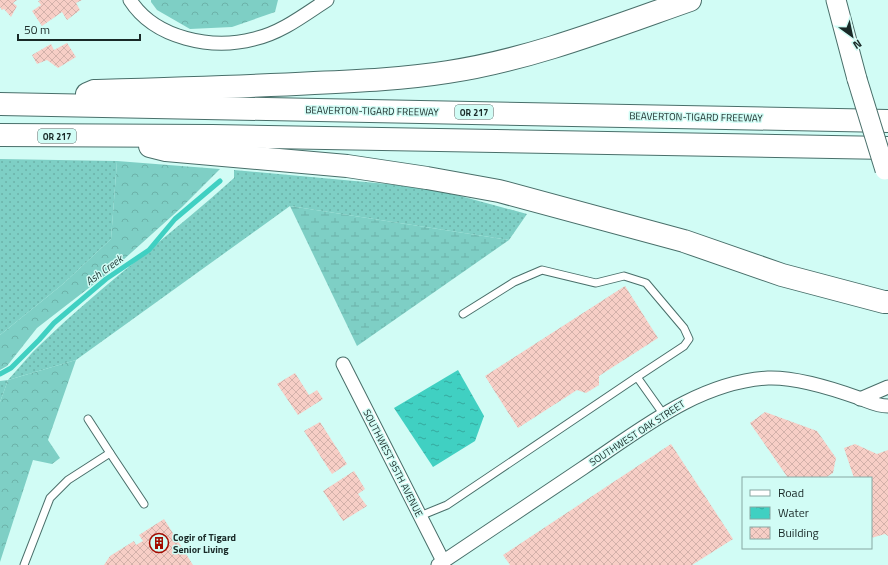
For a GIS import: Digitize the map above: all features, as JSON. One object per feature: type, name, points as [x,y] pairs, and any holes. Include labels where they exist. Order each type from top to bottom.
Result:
[{"type":"highway","points":[[60,105],[94,91],[386,80],[449,72],[507,60],[555,46],[690,0]]},
{"type":"highway","name":"BEAVERTON-TIGARD FREEWAY","points":[[0,104],[888,121]]},
{"type":"highway","name":"OR 217","points":[[0,135],[212,136],[888,148]]},
{"type":"highway","points":[[114,136],[166,150],[347,166],[427,178],[500,192],[684,241],[782,274],[888,302]]},
{"type":"main road","points":[[836,0],[851,59],[888,182]]},
{"type":"street","points":[[130,0],[140,13],[162,28],[183,38],[220,43],[254,40],[272,33],[293,23],[327,0]]},
{"type":"street","name":"SOUTHWEST 95TH AVENUE","points":[[343,364],[420,516],[440,563]]},
{"type":"street","name":"SOUTHWEST OAK STREET","points":[[440,563],[664,415],[687,401],[706,392],[750,380],[768,378],[786,379],[822,387],[860,399],[870,404],[888,406]]},
{"type":"street","points":[[860,399],[888,387]]},
{"type":"lane","points":[[420,516],[447,505],[684,346],[689,339],[684,328],[646,283],[624,276],[596,283],[542,270],[514,282],[463,314]]},
{"type":"lane","points":[[637,377],[664,415]]},
{"type":"lane","points":[[88,419],[144,504]]},
{"type":"lane","points":[[24,565],[50,498],[68,480],[110,452]]},
{"type":"green space","points":[[151,0],[278,0],[275,12],[232,27],[190,29],[157,10]]},
{"type":"green space","points":[[0,159],[117,161],[111,239],[63,284],[0,335]]},
{"type":"green space","points":[[117,161],[220,169],[182,207],[112,270],[37,328],[7,366],[0,370],[0,335],[63,284],[111,239]]},
{"type":"green space","points":[[234,170],[431,188],[527,214],[509,240],[290,206],[76,360],[8,380],[32,353],[64,322],[234,178]]},
{"type":"green space","points":[[290,206],[509,240],[357,346]]},
{"type":"green space","points":[[76,360],[48,440],[60,458],[52,464],[33,460],[0,562],[0,402],[8,380]]},
{"type":"green space","points":[[8,380],[0,402],[0,381]]},
{"type":"water","points":[[458,370],[484,416],[475,441],[433,467],[394,408]]},
{"type":"building","points":[[0,0],[17,0],[13,3],[17,6],[11,17],[4,9],[2,10],[0,7]]},
{"type":"building","points":[[82,0],[76,3],[80,10],[67,20],[62,12],[42,26],[32,11],[41,5],[38,1]]},
{"type":"building","points":[[67,43],[76,57],[58,68],[47,60],[37,64],[32,55],[51,44],[54,50]]},
{"type":"building","points":[[625,286],[658,338],[599,376],[599,385],[586,393],[577,390],[518,428],[485,376]]},
{"type":"building","points":[[295,373],[309,395],[317,390],[323,399],[298,415],[277,384]]},
{"type":"building","points":[[765,412],[817,431],[836,458],[833,473],[827,477],[787,477],[750,423]]},
{"type":"building","points":[[320,422],[347,464],[332,474],[304,431]]},
{"type":"building","points":[[671,444],[733,539],[692,565],[510,565],[503,555]]},
{"type":"building","points":[[855,444],[877,454],[888,450],[888,536],[885,534],[872,538],[872,477],[854,477],[844,448]]},
{"type":"building","points":[[354,471],[365,489],[358,494],[367,506],[343,521],[323,491]]},
{"type":"building","name":"Cogir of Tigard Senior Living","points":[[164,519],[193,565],[104,565],[110,556],[134,541],[136,545],[143,541],[139,535]]},
{"type":"waterway","name":"Ash Creek","points":[[0,374],[11,368],[54,323],[106,279],[149,250],[175,219],[220,181]]},
{"type":"place","name":"Cogir of Tigard Senior Living","points":[[159,543]]}]
